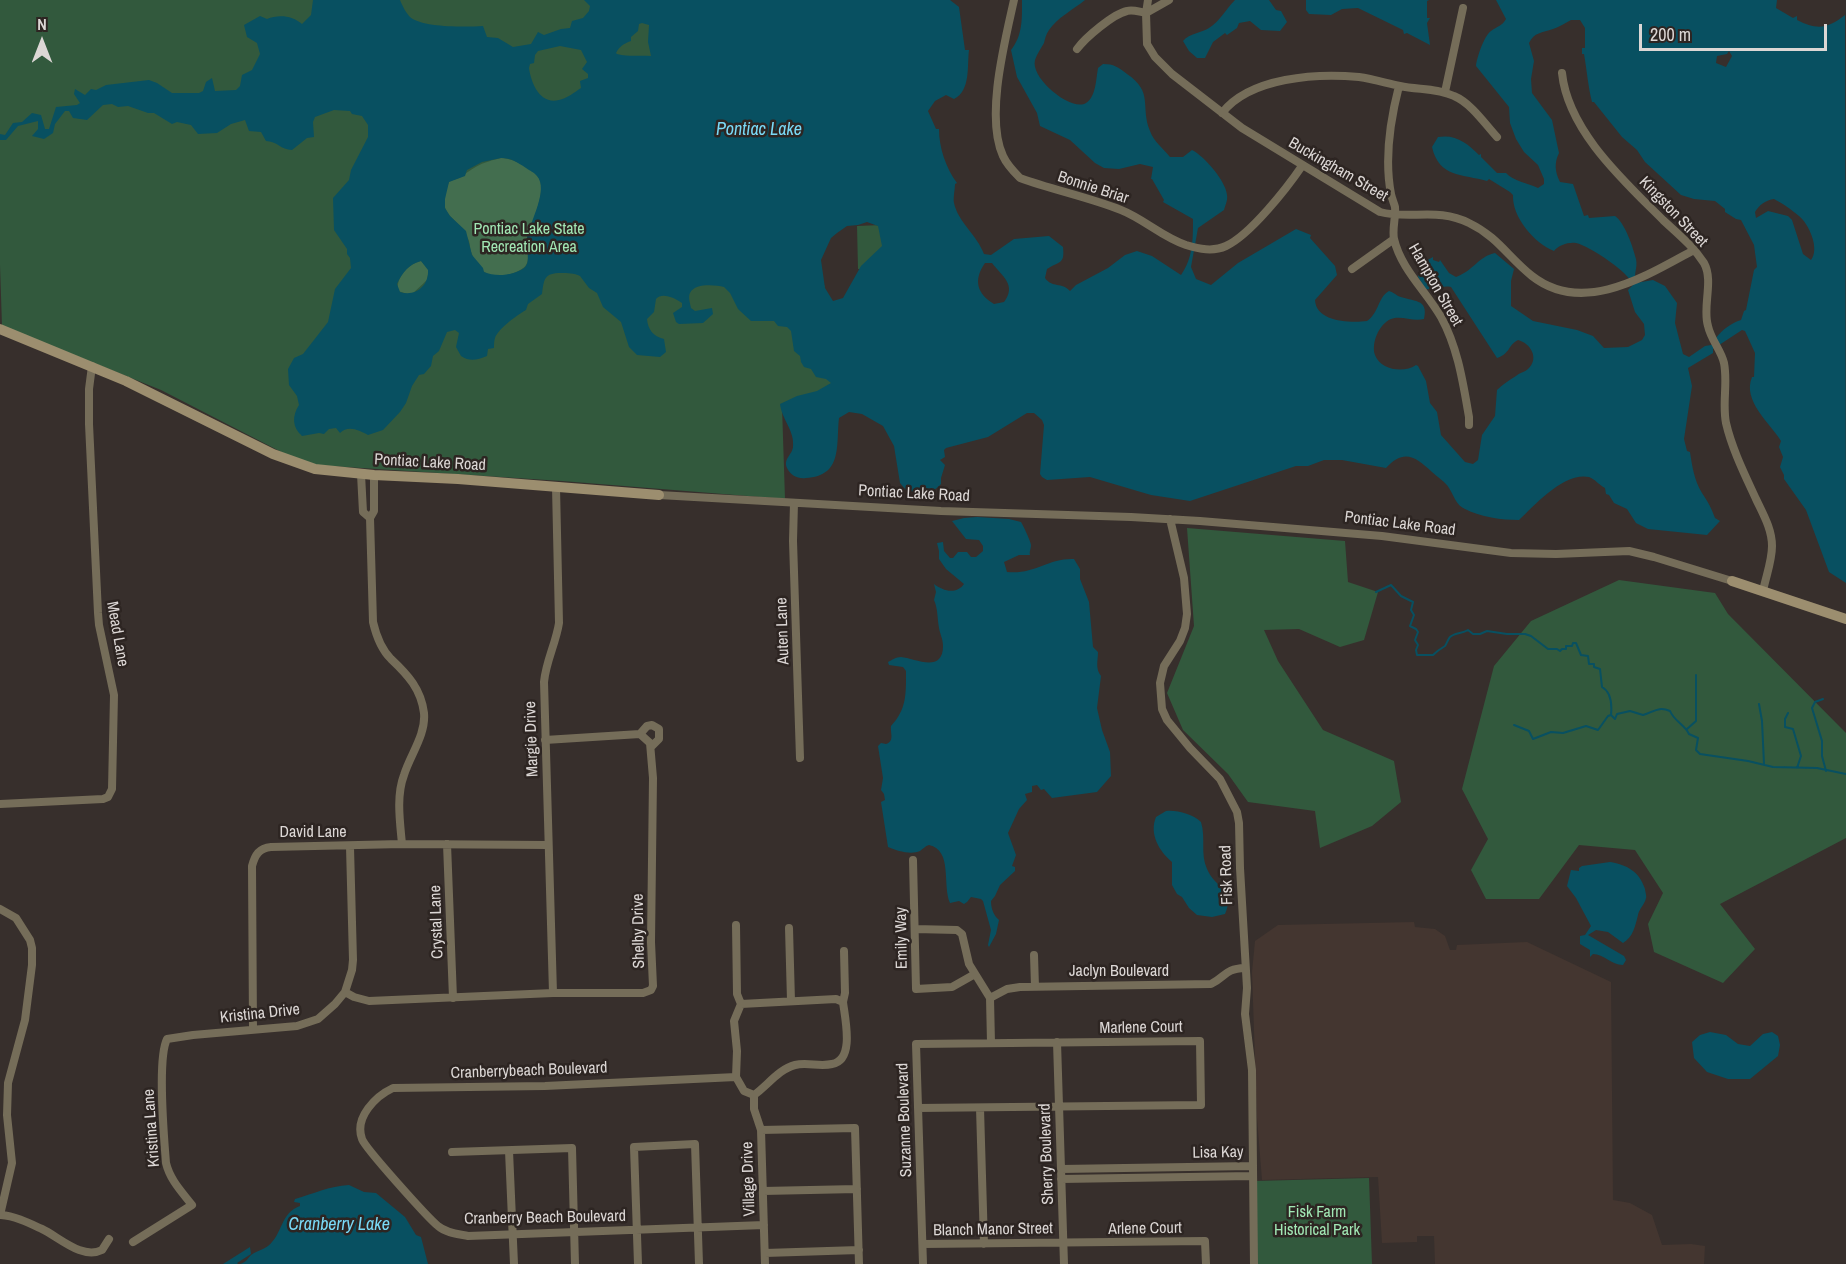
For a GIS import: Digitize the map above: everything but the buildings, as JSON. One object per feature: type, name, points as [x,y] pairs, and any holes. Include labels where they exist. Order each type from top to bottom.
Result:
[{"type":"street","name":"Bonnie Briar","points":[[1014,0],[1000,66],[995,124],[1002,156],[1020,178],[1121,210],[1167,237],[1205,250],[1226,246],[1239,238],[1292,181],[1302,166]]},
{"type":"street","name":"Buckingham Street","points":[[1148,0],[1147,44],[1155,57],[1172,74],[1222,113],[1302,166],[1380,212],[1395,216],[1444,214],[1469,223],[1497,240],[1533,276],[1561,291],[1592,293],[1609,290],[1638,279],[1694,250]]},
{"type":"street","points":[[1077,49],[1083,41],[1124,11],[1133,10],[1146,13],[1169,0]]},
{"type":"street","points":[[1444,92],[1463,8]]},
{"type":"street","name":"Kingston Street","points":[[1562,73],[1573,109],[1599,152],[1632,189],[1678,232],[1705,265],[1707,324],[1712,339],[1720,351],[1725,370],[1726,421],[1739,460],[1771,536],[1770,560],[1763,591]]},
{"type":"street","points":[[1222,113],[1230,103],[1253,89],[1291,80],[1336,76],[1360,77],[1457,96],[1497,137]]},
{"type":"street","name":"Hampton Street","points":[[1400,86],[1391,120],[1389,146],[1391,195],[1395,216],[1394,239],[1409,272],[1440,315],[1450,337],[1461,370],[1469,425]]},
{"type":"street","points":[[1352,269],[1394,239]]},
{"type":"street","name":"Pontiac Lake Road","points":[[0,329],[92,366],[290,461],[315,469],[374,475],[458,478],[659,495],[794,503],[1170,519],[1382,536],[1511,553],[1629,551],[1732,581],[1846,619]]},
{"type":"street","name":"Mead Lane","points":[[0,804],[103,799],[108,797],[112,789],[114,695],[99,626],[89,424],[89,389],[92,366]]},
{"type":"street","points":[[361,474],[363,512],[370,518]]},
{"type":"street","points":[[374,475],[374,511],[370,518],[372,611],[376,635],[390,658],[401,666],[414,683],[419,693],[424,716],[420,736],[400,788],[402,844]]},
{"type":"street","name":"Margie Drive","points":[[553,993],[544,682],[547,663],[557,634],[559,616],[556,487]]},
{"type":"street","name":"Auten Lane","points":[[794,503],[793,541],[800,758]]},
{"type":"street","name":"Fisk Road","points":[[1170,519],[1184,578],[1187,614],[1179,641],[1164,666],[1160,683],[1160,698],[1167,720],[1190,748],[1220,778],[1237,812],[1239,823],[1247,988],[1245,1014],[1252,1071],[1254,1264]]},
{"type":"street","points":[[545,740],[640,734],[647,739],[651,747],[659,739],[659,729],[655,725],[647,726],[640,734]]},
{"type":"street","name":"Shelby Drive","points":[[345,992],[369,1001],[553,993],[643,993],[651,990],[653,986],[651,747]]},
{"type":"street","name":"David Lane","points":[[253,1029],[252,866],[257,854],[266,847],[350,847],[402,844],[548,845]]},
{"type":"street","name":"Crystal Lane","points":[[447,844],[453,998]]},
{"type":"street","points":[[345,992],[353,960],[350,847]]},
{"type":"street","name":"Emily Way","points":[[913,860],[916,989],[952,987],[975,974]]},
{"type":"street","points":[[0,909],[16,918],[30,940],[32,948],[25,1020],[8,1083],[12,1163],[1,1215],[8,1215],[42,1229],[75,1248],[90,1253],[102,1250],[109,1239]]},
{"type":"street","points":[[736,925],[737,994],[741,1004],[734,1021],[737,1051],[736,1077],[744,1090],[754,1095],[769,1084],[780,1071],[795,1065],[834,1064],[843,1059],[847,1050],[843,1002],[845,993],[844,951]]},
{"type":"street","points":[[789,928],[791,1000]]},
{"type":"street","points":[[915,930],[957,930],[962,934],[969,964],[990,998],[991,1043]]},
{"type":"street","points":[[1034,955],[1035,987]]},
{"type":"street","name":"Jaclyn Boulevard","points":[[990,998],[1008,989],[1035,987],[1211,984],[1220,980],[1228,970],[1245,968]]},
{"type":"street","name":"Kristina Drive","points":[[166,1041],[171,1037],[297,1026],[318,1019],[345,992]]},
{"type":"street","points":[[741,1004],[836,999],[843,1002]]},
{"type":"street","name":"Kristina Lane","points":[[133,1242],[192,1205],[174,1184],[166,1163],[162,1074],[166,1041]]},
{"type":"street","name":"Marlene Court","points":[[1057,1042],[1200,1041],[1201,1105],[1059,1107]]},
{"type":"street","name":"Suzanne Boulevard","points":[[923,1264],[916,1044],[1057,1042]]},
{"type":"street","name":"Sherry Boulevard","points":[[1057,1042],[1064,1264]]},
{"type":"street","name":"Cranberrybeach Boulevard","points":[[365,1143],[362,1138],[361,1121],[374,1101],[393,1088],[545,1086],[736,1077]]},
{"type":"street","name":"Village Drive","points":[[754,1095],[754,1109],[761,1130],[765,1264]]},
{"type":"street","points":[[918,1108],[1059,1107]]},
{"type":"street","points":[[980,1108],[984,1244]]},
{"type":"street","points":[[761,1130],[855,1128],[859,1264]]},
{"type":"street","name":"Cranberry Beach Boulevard","points":[[365,1143],[439,1227],[468,1236],[764,1225]]},
{"type":"street","points":[[638,1264],[634,1147],[695,1144],[699,1264]]},
{"type":"street","points":[[452,1152],[572,1148],[575,1264]]},
{"type":"street","points":[[509,1151],[514,1264]]},
{"type":"street","name":"Lisa Kay","points":[[1061,1168],[1252,1166]]},
{"type":"street","name":"Lisa Kay","points":[[1183,1178],[1184,1167]]},
{"type":"street","points":[[1127,1168],[1128,1178]]},
{"type":"street","name":"Lisa Kay","points":[[1061,1179],[1252,1176]]},
{"type":"street","points":[[763,1191],[857,1189]]},
{"type":"street","name":"Arlene Court","points":[[1064,1243],[1205,1241],[1206,1264]]},
{"type":"street","name":"Blanch Manor Street","points":[[923,1244],[1064,1243]]},
{"type":"street","points":[[765,1253],[859,1250]]},
{"type":"shaded area","points":[[1414,922],[1415,927],[1435,929],[1445,936],[1450,950],[1456,950],[1457,945],[1527,942],[1611,982],[1613,1200],[1630,1203],[1652,1215],[1662,1245],[1705,1246],[1704,1264],[1435,1264],[1434,1236],[1417,1236],[1417,1242],[1382,1243],[1378,1177],[1262,1180],[1257,1118],[1252,972],[1255,941],[1278,925]]},
{"type":"green space","name":"Pontiac Lake State Recreation Area","points":[[0,0],[849,0],[785,136],[831,311],[834,404],[782,406],[785,499],[562,481],[315,465],[293,458],[161,390],[2,326]]},
{"type":"green space","points":[[501,158],[516,162],[532,171],[539,178],[541,191],[538,208],[527,239],[526,265],[516,272],[497,276],[489,275],[477,264],[468,239],[448,214],[444,202],[449,182],[480,165]]},
{"type":"green space","points":[[882,225],[883,268],[858,269],[857,226]]},
{"type":"green space","points":[[421,261],[429,270],[427,280],[411,295],[398,291],[399,281],[404,272]]},
{"type":"green space","points":[[1187,528],[1345,541],[1348,582],[1378,592],[1364,640],[1340,647],[1299,629],[1264,630],[1278,661],[1323,730],[1394,761],[1401,802],[1372,826],[1320,848],[1315,811],[1248,802],[1228,774],[1183,730],[1167,693],[1194,626]]},
{"type":"green space","points":[[1619,580],[1715,593],[1728,614],[1846,733],[1846,838],[1720,904],[1755,949],[1723,983],[1654,952],[1648,924],[1663,893],[1635,850],[1579,845],[1539,899],[1486,899],[1471,870],[1488,839],[1462,789],[1494,666],[1531,621]]},
{"type":"green space","name":"Fisk Farm Historical Park","points":[[1369,1178],[1372,1264],[1256,1264],[1254,1181]]},
{"type":"water","name":"Pontiac Lake","points":[[313,0],[400,0],[410,17],[416,21],[445,26],[483,26],[487,37],[498,38],[513,47],[531,44],[538,32],[544,35],[570,28],[572,21],[583,18],[589,11],[590,6],[584,0],[950,0],[959,7],[965,50],[969,50],[966,84],[954,99],[946,95],[935,101],[928,111],[936,129],[939,129],[944,158],[957,183],[954,199],[956,210],[984,254],[991,255],[1014,239],[1049,236],[1063,247],[1063,257],[1060,262],[1047,269],[1045,278],[1070,291],[1125,255],[1137,251],[1152,256],[1181,275],[1190,255],[1193,219],[1163,202],[1164,200],[1151,179],[1153,167],[1140,164],[1119,169],[1104,168],[1095,163],[1070,140],[1040,126],[1037,113],[1017,77],[1011,50],[1020,32],[1022,0],[1085,0],[1049,30],[1035,60],[1035,67],[1039,76],[1053,92],[1071,103],[1079,104],[1086,103],[1092,97],[1098,68],[1103,64],[1118,68],[1141,87],[1150,131],[1156,142],[1170,157],[1183,157],[1192,150],[1214,170],[1226,189],[1227,199],[1224,210],[1198,228],[1191,267],[1196,279],[1211,285],[1238,263],[1296,229],[1311,235],[1310,238],[1335,266],[1337,275],[1315,300],[1321,313],[1327,317],[1352,322],[1367,321],[1389,291],[1422,304],[1425,312],[1424,319],[1395,318],[1383,325],[1375,340],[1375,355],[1382,364],[1394,369],[1418,366],[1426,381],[1430,403],[1437,412],[1441,435],[1465,462],[1473,464],[1478,460],[1482,435],[1495,416],[1497,390],[1532,365],[1532,352],[1526,344],[1518,340],[1497,358],[1451,287],[1425,289],[1418,277],[1422,263],[1433,257],[1433,260],[1439,262],[1440,260],[1449,273],[1456,277],[1485,257],[1495,253],[1514,269],[1511,281],[1511,306],[1533,321],[1577,330],[1593,336],[1604,348],[1628,347],[1642,340],[1645,335],[1644,324],[1635,312],[1628,290],[1633,285],[1617,267],[1590,249],[1576,243],[1564,244],[1554,251],[1546,247],[1532,236],[1520,220],[1513,195],[1510,192],[1489,179],[1487,181],[1446,170],[1435,157],[1432,147],[1438,137],[1450,137],[1461,140],[1479,155],[1481,154],[1481,157],[1497,173],[1506,173],[1538,188],[1544,184],[1538,165],[1524,152],[1516,139],[1510,123],[1509,107],[1476,66],[1486,37],[1506,19],[1496,0],[1777,0],[1776,8],[1793,18],[1797,16],[1797,20],[1816,27],[1833,23],[1845,15],[1846,583],[1829,572],[1806,510],[1784,479],[1780,467],[1783,457],[1779,447],[1781,441],[1759,411],[1751,395],[1750,386],[1752,377],[1754,377],[1755,353],[1745,331],[1742,330],[1713,349],[1713,353],[1688,368],[1692,386],[1684,439],[1687,451],[1690,452],[1699,488],[1715,518],[1720,521],[1707,535],[1648,529],[1636,523],[1627,509],[1614,503],[1606,494],[1605,488],[1589,477],[1579,477],[1560,484],[1519,520],[1484,516],[1462,507],[1457,503],[1446,483],[1421,462],[1410,457],[1399,458],[1386,468],[1342,460],[1324,460],[1308,466],[1296,466],[1190,501],[1151,495],[1090,477],[1047,480],[1040,474],[1044,425],[1034,413],[1027,413],[988,437],[946,448],[945,457],[940,460],[945,465],[941,484],[934,490],[915,492],[906,490],[900,483],[894,446],[883,426],[862,414],[849,412],[839,418],[837,448],[832,465],[818,476],[798,477],[791,473],[786,465],[793,441],[780,404],[797,396],[817,391],[831,383],[826,379],[816,377],[811,369],[804,367],[800,356],[794,351],[791,331],[787,327],[778,326],[774,321],[751,321],[738,309],[730,293],[724,287],[701,286],[690,293],[691,308],[695,311],[712,308],[713,314],[703,323],[679,324],[673,313],[682,307],[682,303],[669,296],[659,297],[656,299],[654,312],[647,319],[652,332],[664,339],[666,352],[660,357],[637,355],[629,347],[621,322],[603,307],[597,293],[589,288],[580,276],[569,273],[555,273],[546,278],[542,294],[500,331],[495,338],[494,348],[488,349],[487,356],[474,360],[461,356],[456,347],[459,333],[455,330],[447,332],[439,351],[433,356],[431,366],[424,374],[419,375],[406,403],[383,430],[368,435],[350,429],[340,433],[336,428],[329,429],[324,434],[302,436],[295,425],[294,417],[299,405],[297,396],[289,385],[288,369],[294,358],[303,354],[328,322],[335,289],[351,268],[347,249],[334,230],[333,198],[349,180],[351,170],[368,137],[368,125],[362,116],[352,114],[350,111],[334,110],[315,117],[314,137],[307,138],[292,150],[266,141],[261,132],[249,131],[245,120],[231,124],[217,133],[198,134],[191,125],[177,122],[172,124],[154,113],[112,104],[103,105],[87,120],[73,118],[69,111],[65,111],[55,124],[53,133],[44,139],[32,136],[38,129],[38,121],[18,126],[6,140],[0,140],[0,134],[5,135],[13,123],[22,122],[32,113],[41,115],[45,129],[49,129],[56,107],[80,103],[74,94],[75,89],[85,95],[91,89],[96,90],[106,85],[149,80],[172,93],[199,93],[203,91],[206,82],[212,78],[215,91],[236,90],[240,86],[242,75],[252,70],[260,54],[257,43],[247,37],[244,25],[260,16],[267,19],[286,17],[302,24],[311,15]],"holes":[[[1571,20],[1580,20],[1585,28],[1585,48],[1582,48],[1582,54],[1584,54],[1592,102],[1622,137],[1681,195],[1715,201],[1725,209],[1725,212],[1741,220],[1754,245],[1757,267],[1754,270],[1746,310],[1741,320],[1724,330],[1716,338],[1717,341],[1689,357],[1683,354],[1675,323],[1677,303],[1665,286],[1653,280],[1636,283],[1636,259],[1631,242],[1619,219],[1615,216],[1589,218],[1588,215],[1584,216],[1573,184],[1560,182],[1558,178],[1556,164],[1559,153],[1552,120],[1532,93],[1531,79],[1534,61],[1529,43],[1536,35]],[[639,24],[649,25],[648,42],[651,56],[617,54],[620,47],[631,41],[631,37],[638,31]],[[560,46],[581,50],[587,62],[582,69],[588,74],[588,78],[580,81],[581,88],[567,97],[552,101],[547,99],[538,92],[530,74],[530,64],[534,63],[538,51]],[[1729,51],[1732,56],[1726,67],[1716,63],[1717,56],[1727,54]],[[501,158],[517,162],[537,176],[540,182],[540,197],[527,238],[528,262],[520,271],[504,275],[484,272],[472,255],[466,231],[445,208],[449,182],[465,176],[467,170],[482,162]],[[1774,199],[1803,220],[1814,243],[1811,260],[1803,254],[1792,220],[1788,216],[1768,211],[1756,218],[1755,212],[1768,200]],[[867,222],[878,226],[882,246],[861,266],[843,298],[833,301],[825,288],[821,260],[831,238],[847,226]],[[421,261],[428,270],[428,276],[420,289],[411,293],[400,292],[397,284],[409,267]],[[985,263],[992,263],[1007,281],[1008,296],[1004,302],[994,304],[984,296],[978,281]]]},
{"type":"water","points":[[1235,0],[1269,0],[1276,10],[1281,11],[1287,22],[1280,31],[1261,30],[1250,21],[1239,23],[1237,28],[1213,42],[1205,58],[1197,58],[1183,41],[1213,25]]},
{"type":"water","points":[[1306,0],[1429,0],[1427,1],[1427,18],[1430,18],[1427,23],[1430,45],[1407,33],[1404,34],[1403,30],[1358,8],[1342,9],[1331,15],[1309,14],[1306,10]]},
{"type":"water","points":[[977,517],[1021,522],[1031,543],[1030,555],[1019,555],[1004,562],[1007,572],[1025,571],[1065,559],[1074,559],[1080,569],[1080,579],[1089,602],[1093,647],[1098,652],[1097,667],[1101,676],[1097,708],[1110,752],[1111,776],[1097,792],[1052,798],[1037,785],[1032,786],[1032,792],[1025,794],[1027,800],[1019,809],[1008,833],[1016,855],[1012,866],[1015,867],[1015,871],[1000,885],[991,901],[993,912],[999,920],[996,934],[989,947],[991,930],[983,901],[971,897],[964,904],[959,901],[950,903],[944,861],[936,848],[929,845],[920,851],[908,853],[888,847],[881,802],[885,800],[881,790],[883,778],[878,746],[881,743],[889,743],[891,726],[903,707],[905,694],[906,671],[903,667],[889,665],[888,662],[901,657],[927,662],[938,660],[942,655],[943,643],[934,600],[936,592],[934,584],[953,591],[964,584],[946,569],[939,559],[937,543],[943,542],[944,551],[950,558],[958,552],[967,552],[971,557],[976,557],[983,551],[979,540],[966,539],[952,521]]},
{"type":"water","points":[[1166,811],[1185,813],[1201,822],[1205,863],[1226,894],[1228,906],[1225,914],[1212,917],[1197,915],[1177,894],[1172,885],[1172,862],[1159,847],[1154,830],[1156,817]]},
{"type":"water","points":[[1610,862],[1627,867],[1636,873],[1646,895],[1633,931],[1623,943],[1608,932],[1596,930],[1588,935],[1624,956],[1626,960],[1623,965],[1597,954],[1590,957],[1590,950],[1580,944],[1580,936],[1585,935],[1591,926],[1567,886],[1571,870],[1579,871],[1582,866]]},
{"type":"water","points":[[1710,1032],[1726,1035],[1738,1044],[1750,1046],[1763,1034],[1772,1032],[1778,1036],[1780,1045],[1778,1056],[1750,1079],[1728,1079],[1707,1072],[1694,1058],[1692,1042],[1700,1035]]},
{"type":"water","name":"Cranberry Lake","points":[[349,1185],[364,1192],[376,1193],[405,1217],[416,1235],[421,1237],[428,1264],[240,1264],[273,1241],[285,1219],[293,1209],[300,1206],[300,1203],[294,1202],[295,1199]]},
{"type":"water","name":"Cranberry Lake","points":[[250,1247],[251,1254],[238,1264],[223,1264]]},
{"type":"waterway","points":[[1376,592],[1391,585],[1401,596],[1413,602],[1411,610],[1414,615],[1410,626],[1418,632],[1415,640],[1418,645],[1417,655],[1433,655],[1445,646],[1454,634],[1468,630],[1473,634],[1487,631],[1525,634],[1548,649],[1560,651],[1576,643],[1581,655],[1588,656],[1589,664],[1594,664],[1594,667],[1600,669],[1602,687],[1610,699],[1611,715]]},
{"type":"waterway","points":[[1687,729],[1696,721],[1696,675]]},
{"type":"waterway","points":[[1823,699],[1815,702],[1812,708],[1822,741],[1822,756],[1826,771]]},
{"type":"waterway","points":[[1759,704],[1764,764]]},
{"type":"waterway","points":[[1514,725],[1529,731],[1533,739],[1551,732],[1563,733],[1586,726],[1598,730],[1611,715],[1615,719],[1617,714],[1630,711],[1643,715],[1659,709],[1666,710],[1670,711],[1689,734],[1698,738],[1696,750],[1700,754],[1773,767],[1817,768],[1846,774]]},
{"type":"waterway","points":[[1788,713],[1785,727],[1793,729],[1801,756],[1797,768]]}]
